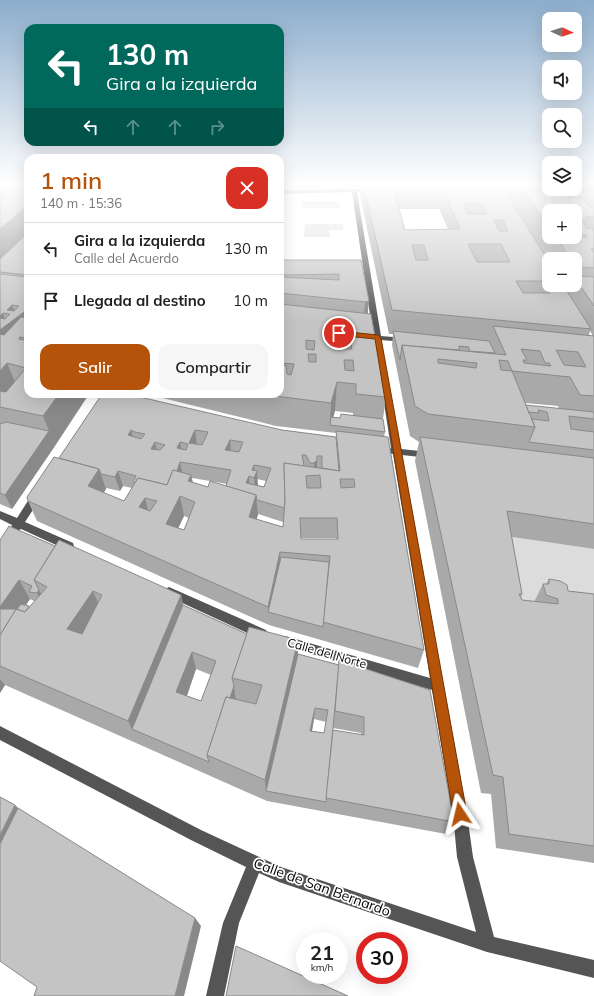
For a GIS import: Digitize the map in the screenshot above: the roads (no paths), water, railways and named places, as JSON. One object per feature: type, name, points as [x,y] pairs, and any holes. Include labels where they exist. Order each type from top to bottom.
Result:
[{"type":"street","points":[[361,229],[370,287],[372,337],[398,452],[460,814],[465,857],[487,944]]},
{"type":"street","points":[[372,337],[410,341]]},
{"type":"street","points":[[384,450],[438,456]]},
{"type":"street","points":[[12,534],[44,485]]},
{"type":"street","points":[[0,515],[78,551]]},
{"type":"street","name":"Calle del Norte","points":[[157,586],[265,635],[438,686]]},
{"type":"street","name":"Calle de San Bernardo","points":[[0,733],[255,864],[279,874],[487,944],[594,969]]},
{"type":"street","points":[[216,996],[231,923],[255,864]]}]
